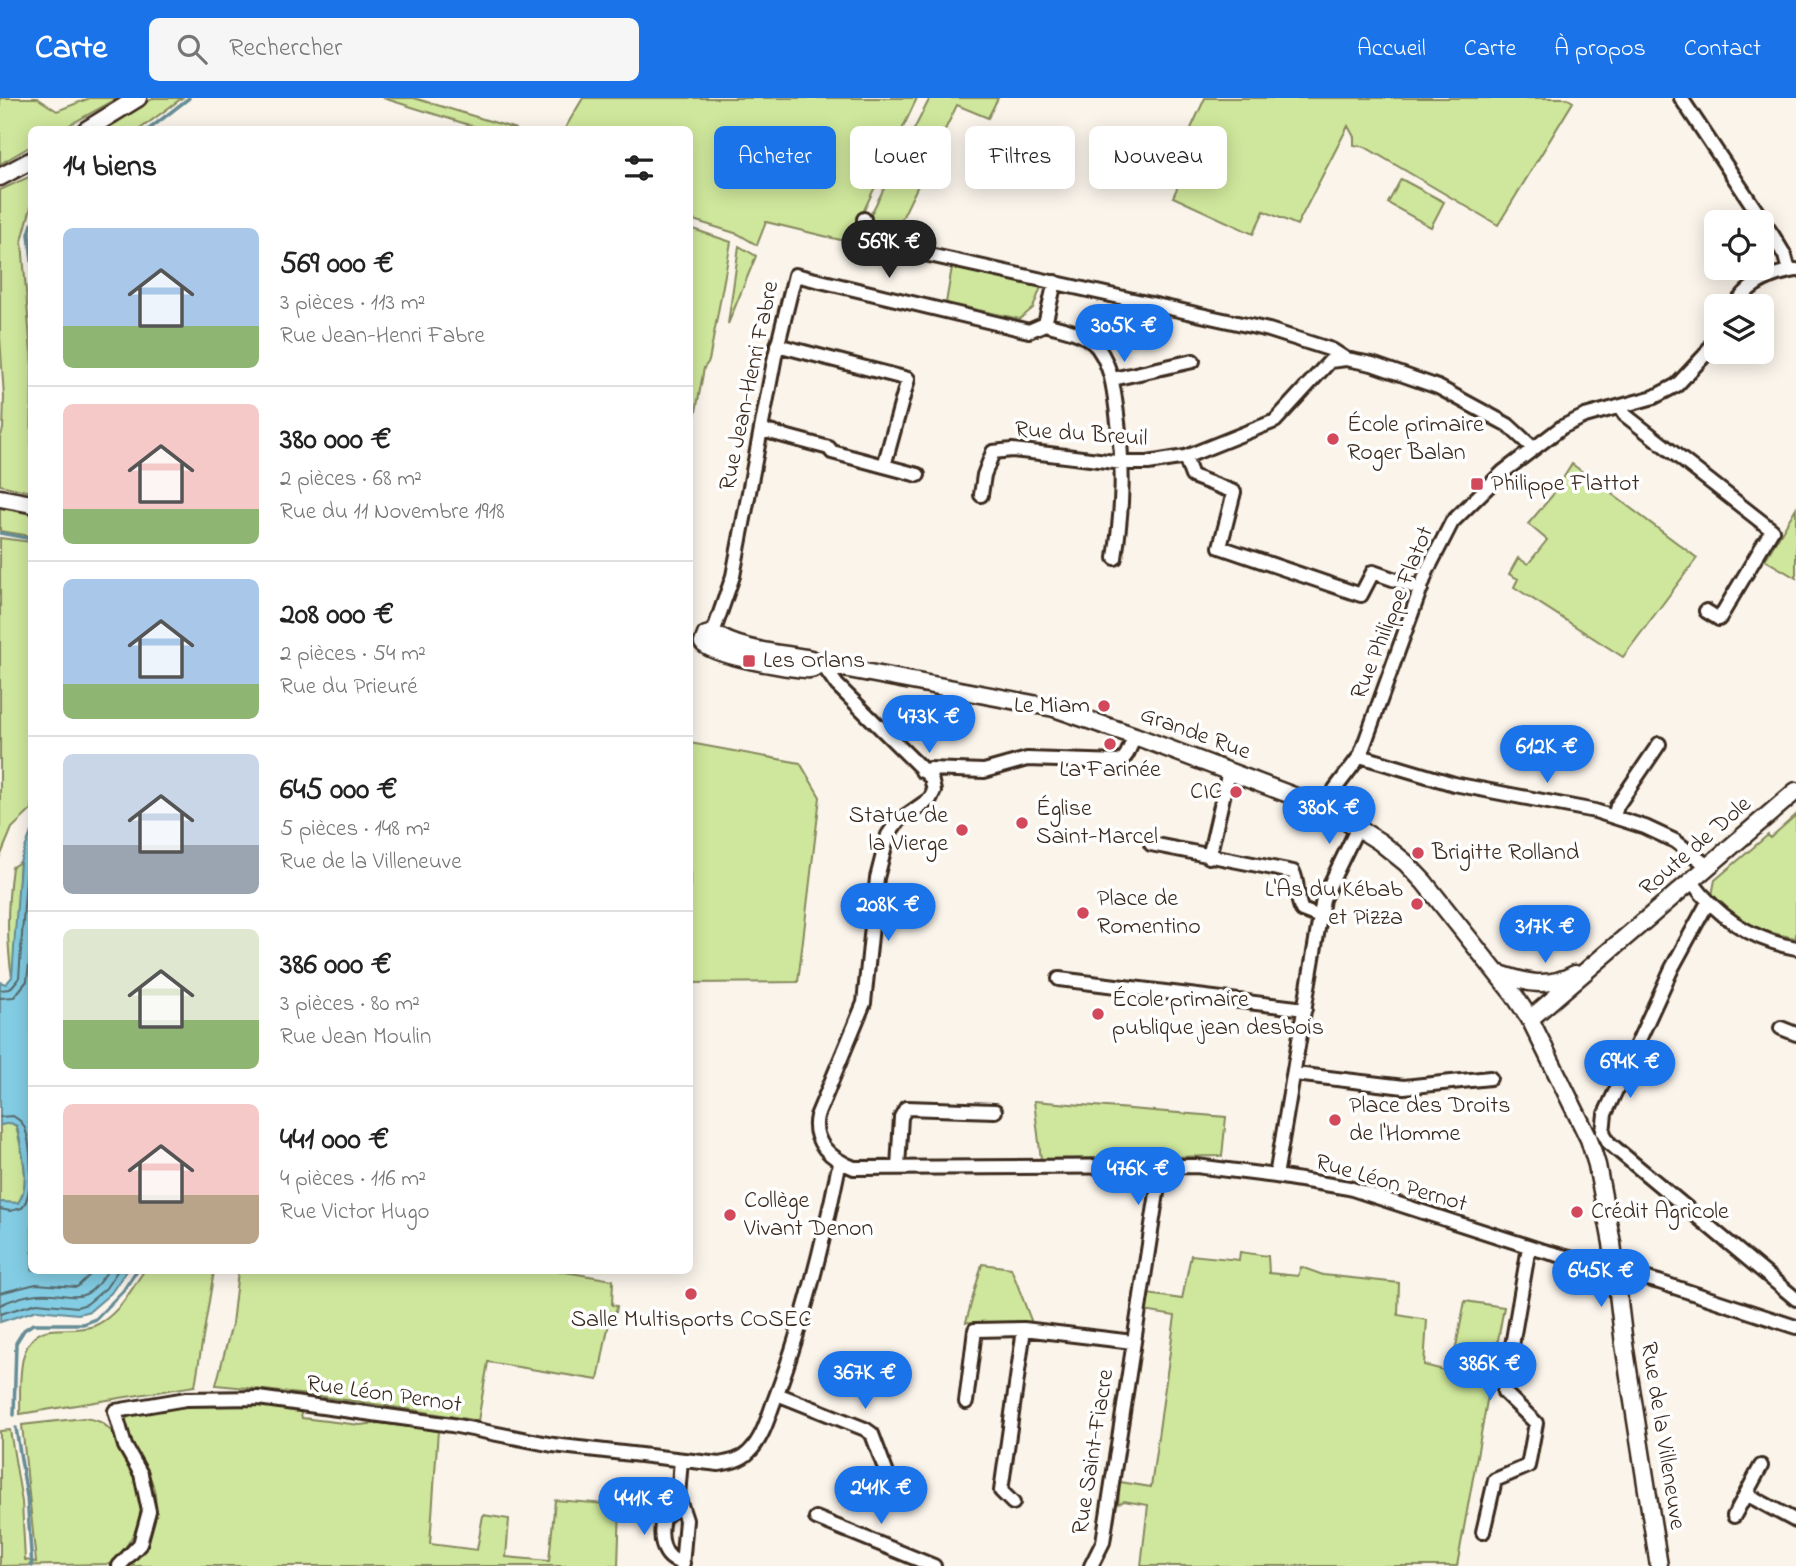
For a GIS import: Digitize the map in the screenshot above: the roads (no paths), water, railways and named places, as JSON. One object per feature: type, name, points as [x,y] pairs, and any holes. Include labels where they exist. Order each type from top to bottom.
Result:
[{"type":"main road","points":[[92,126],[138,98]]},
{"type":"main road","points":[[0,177],[28,162]]},
{"type":"main road","points":[[5,499],[28,503]]},
{"type":"main road","name":"Grande Rue","points":[[707,641],[739,645],[811,659],[822,664],[1054,708],[1328,809],[1358,827],[1406,863],[1424,882],[1530,1019],[1589,1139],[1603,1194],[1615,1271]]},
{"type":"main road","name":"Route de Dole","points":[[1530,1019],[1796,790]]},
{"type":"main road","points":[[1497,973],[1530,984],[1541,984],[1566,979],[1592,965]]},
{"type":"main road","name":"Rue de la Villeneuve","points":[[1615,1271],[1659,1566]]},
{"type":"street","points":[[1681,98],[1754,210]]},
{"type":"street","points":[[864,219],[868,238],[884,246],[1269,330],[1332,349],[1346,359],[1372,364],[1438,387],[1508,425],[1533,447]]},
{"type":"street","points":[[1742,294],[1759,281],[1793,271],[1774,240]]},
{"type":"street","name":"Rue Jean-Henri Fabre","points":[[707,641],[733,576],[777,345],[795,275],[1028,331],[1045,324]]},
{"type":"street","points":[[1751,288],[1753,280]]},
{"type":"street","points":[[1055,282],[1045,324],[1079,334],[1097,347],[1113,379],[1123,463],[1122,510],[1115,558]]},
{"type":"street","points":[[777,345],[908,379],[884,466]]},
{"type":"street","name":"Rue Philippe Flatot","points":[[1328,809],[1335,789],[1360,757],[1427,571],[1452,522],[1503,472],[1562,427],[1585,416],[1654,397],[1677,385],[1704,356]]},
{"type":"street","name":"Rue du Breuil","points":[[981,495],[984,475],[993,452],[1012,450],[1123,463],[1148,463],[1185,457],[1275,421],[1330,361],[1346,359]]},
{"type":"street","points":[[1113,379],[1193,360]]},
{"type":"street","points":[[1619,407],[1625,415],[1772,530],[1719,619],[1706,611]]},
{"type":"street","points":[[762,430],[918,475]]},
{"type":"street","points":[[1185,457],[1192,476],[1234,492],[1220,547],[1361,595],[1373,572],[1420,589]]},
{"type":"street","points":[[822,664],[837,685],[931,778],[934,791],[930,799],[897,822],[888,835],[877,878],[864,1003],[815,1124],[819,1142],[838,1160]]},
{"type":"street","points":[[922,771],[984,771],[1027,760],[1121,762],[1135,736]]},
{"type":"street","points":[[1614,817],[1617,806],[1659,744]]},
{"type":"street","points":[[1360,757],[1454,784],[1614,817],[1675,841],[1709,867]]},
{"type":"street","points":[[1209,857],[1229,771]]},
{"type":"street","points":[[1276,1176],[1323,899],[1358,827]]},
{"type":"street","points":[[1151,844],[1293,873],[1301,910],[1321,917]]},
{"type":"street","points":[[1692,882],[1725,918],[1760,939],[1796,948]]},
{"type":"street","points":[[1708,902],[1672,968],[1605,1114],[1603,1132],[1609,1143],[1796,1299]]},
{"type":"street","points":[[1059,979],[1305,1009]]},
{"type":"street","points":[[1781,1028],[1796,1034]]},
{"type":"street","points":[[1295,1074],[1404,1087],[1490,1078]]},
{"type":"street","points":[[898,1167],[901,1117],[906,1108],[995,1111]]},
{"type":"street","name":"Rue Léon Pernot","points":[[119,1566],[140,1544],[149,1511],[141,1474],[125,1446],[115,1411],[133,1406],[186,1399],[258,1398],[452,1425],[553,1445],[719,1464],[737,1460],[748,1453],[761,1435],[791,1357],[816,1270],[838,1160],[854,1167],[1196,1166],[1349,1188],[1529,1247],[1659,1282],[1796,1327]]},
{"type":"street","name":"Rue Saint-Fiacre","points":[[1091,1566],[1103,1542],[1161,1167]]},
{"type":"street","points":[[1483,1532],[1494,1480],[1528,1466],[1536,1423],[1504,1392],[1529,1247]]},
{"type":"street","points":[[1013,1503],[1001,1491],[1024,1328]]},
{"type":"street","name":"Rue Saint-Fiacre","points":[[967,1402],[975,1330],[1024,1328],[1133,1342]]},
{"type":"street","points":[[776,1394],[873,1434],[893,1490]]},
{"type":"street","points":[[681,1460],[678,1496],[686,1520],[682,1565],[668,1555],[661,1537],[663,1518],[681,1507]]},
{"type":"street","points":[[1734,1516],[1761,1466]]},
{"type":"street","points":[[1746,1494],[1796,1521]]},
{"type":"street","points":[[816,1518],[934,1566]]},
{"type":"water","points":[[28,840],[28,1274],[124,1274],[111,1293],[90,1311],[78,1314],[37,1310],[0,1322],[0,1202],[18,1203],[25,1176],[17,1126],[11,1123],[0,1125],[0,982],[6,984],[12,977],[20,862]]},
{"type":"waterway","points":[[153,126],[189,98]]},
{"type":"waterway","points":[[0,533],[28,538]]},
{"type":"waterway","points":[[14,1415],[16,1343],[24,1330],[33,1324],[83,1324],[96,1319],[123,1291],[134,1274]]},
{"type":"waterway","points":[[16,1428],[27,1497],[32,1566]]},
{"type":"place","name":"École primaire Roger Balan","points":[[1333,439]]},
{"type":"place","name":"Philippe Flattot","points":[[1477,484]]},
{"type":"place","name":"Les Orlans","points":[[749,661]]},
{"type":"place","name":"Le Miam","points":[[1104,706]]},
{"type":"place","name":"La Farinée","points":[[1110,744]]},
{"type":"place","name":"CIC","points":[[1236,792]]},
{"type":"place","name":"Église Saint-Marcel","points":[[1022,823]]},
{"type":"place","name":"Statue de la Vierge","points":[[962,830]]},
{"type":"place","name":"Brigitte Rolland","points":[[1418,853]]},
{"type":"place","name":"L'As du Kébab et Pizza","points":[[1417,904]]},
{"type":"place","name":"Place de Romentino","points":[[1083,913]]},
{"type":"place","name":"École primaire publique jean desbois","points":[[1098,1014]]},
{"type":"place","name":"Place des Droits de l'Homme","points":[[1335,1120]]},
{"type":"place","name":"Crédit Agricole","points":[[1577,1212]]},
{"type":"place","name":"Collège Vivant Denon","points":[[730,1215]]},
{"type":"place","name":"Salle Multisports COSEC","points":[[691,1294]]}]
